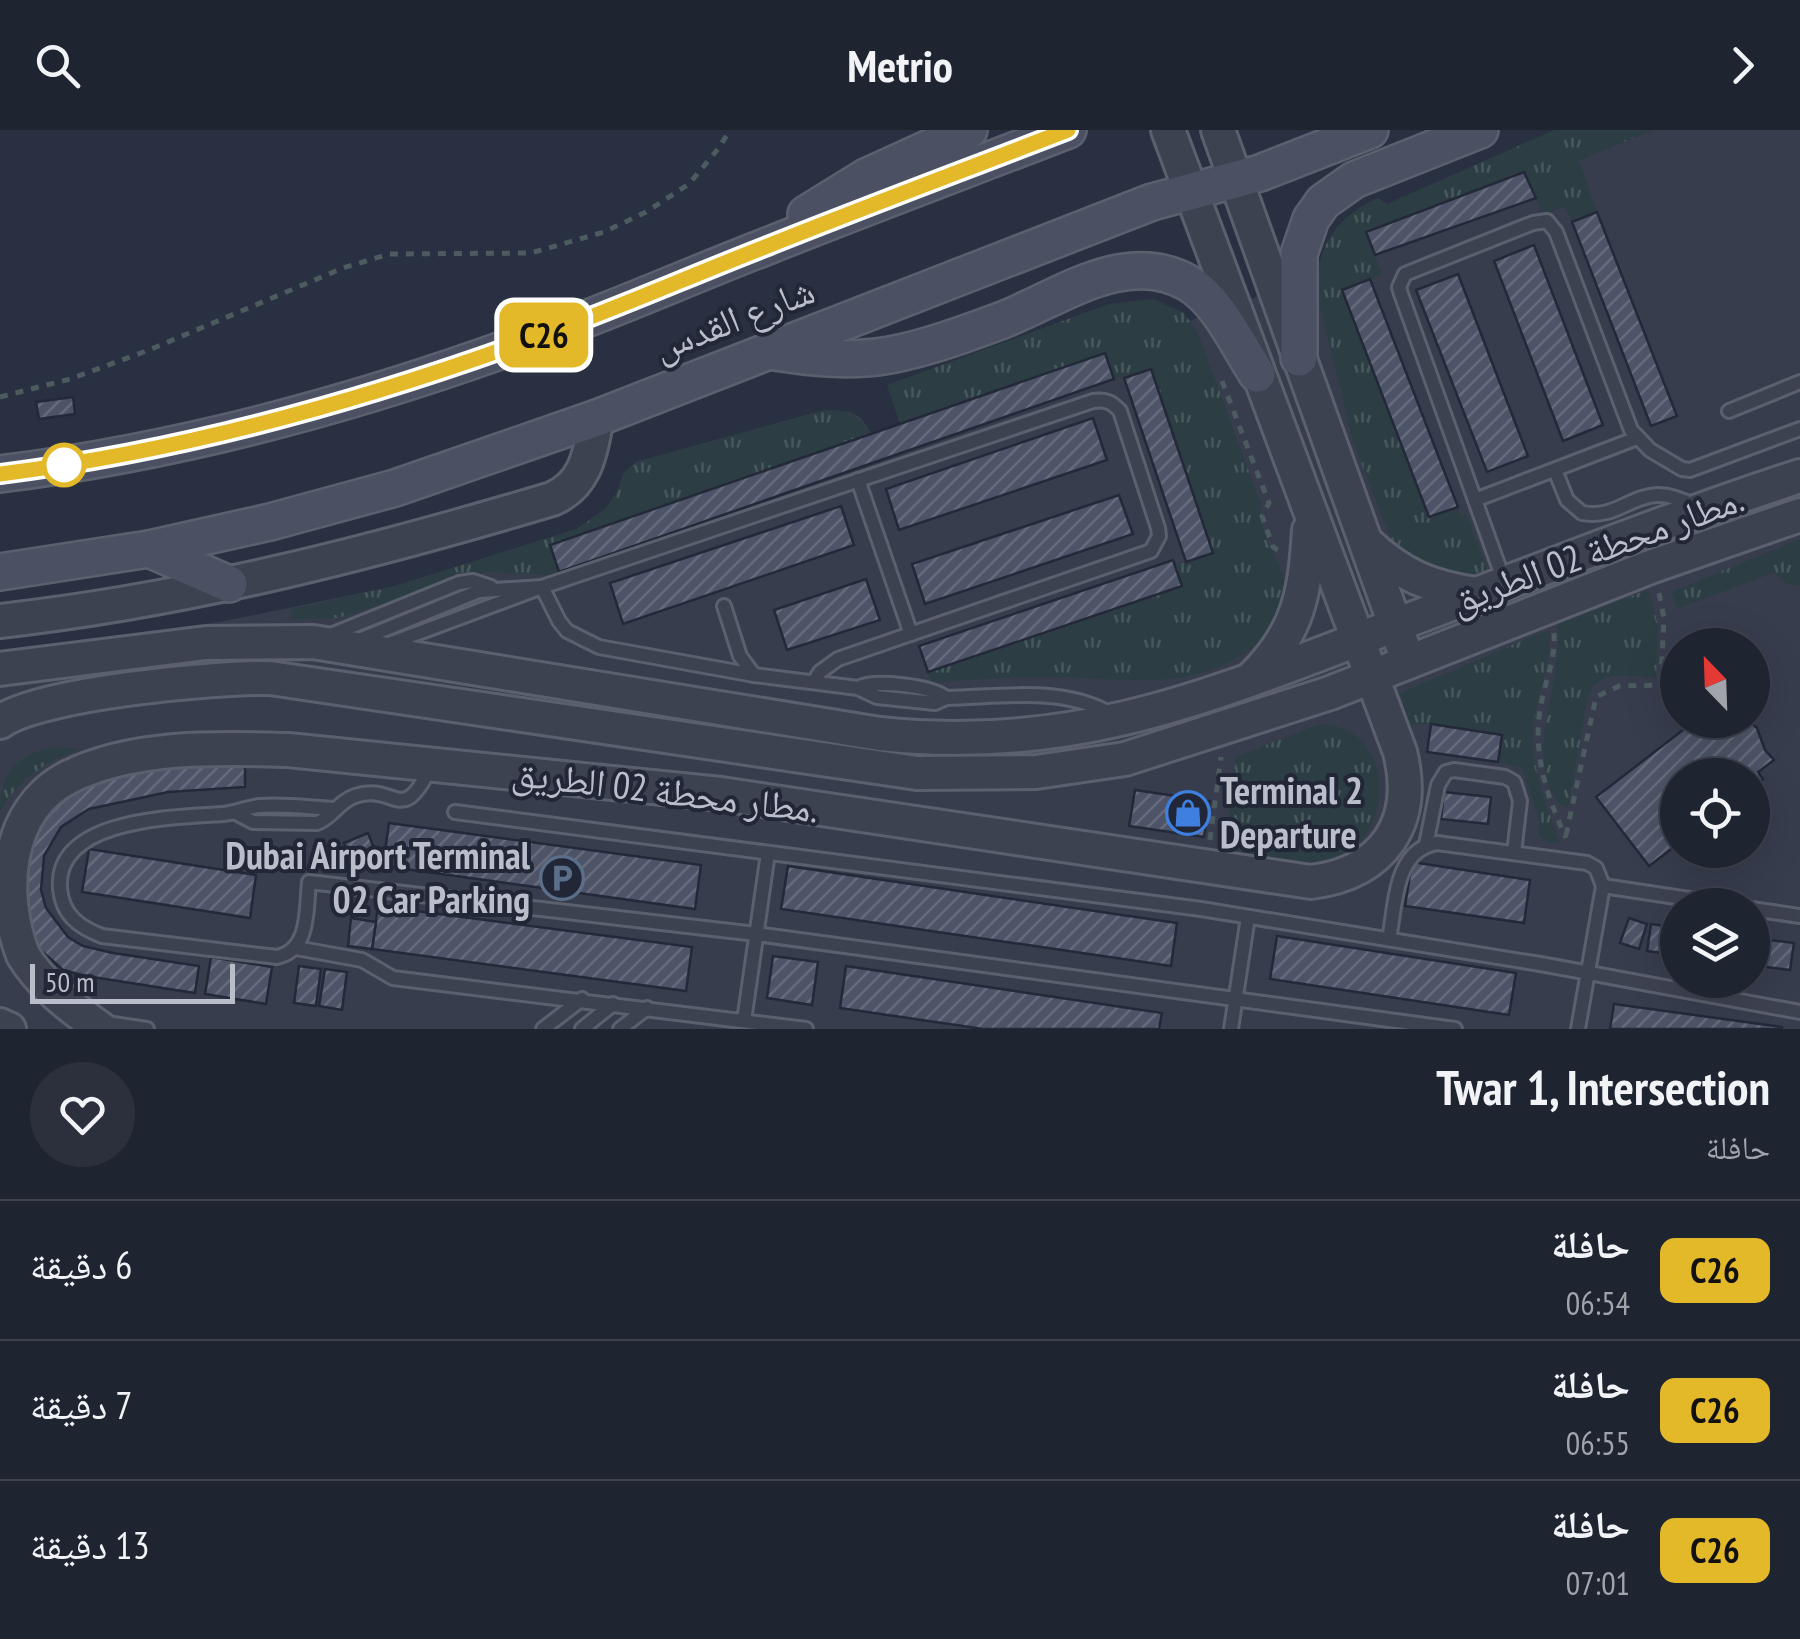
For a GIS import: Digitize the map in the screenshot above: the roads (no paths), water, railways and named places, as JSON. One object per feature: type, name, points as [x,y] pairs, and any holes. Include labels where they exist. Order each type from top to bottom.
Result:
[{"type":"main road","points":[[766,246],[801,218],[866,177],[969,130]]},
{"type":"main road","name":"شارع القدس","points":[[0,474],[92,460],[319,408],[432,374],[542,336],[1068,130]]},
{"type":"main road","name":"شارع القدس","points":[[0,572],[149,549],[396,488],[598,418],[1152,202],[1236,181],[1370,130]]},
{"type":"main road","points":[[1298,358],[1299,254],[1310,219],[1323,202],[1354,180],[1480,130]]},
{"type":"main road","points":[[769,351],[826,359],[890,355],[1002,320],[1096,279],[1148,269],[1191,285],[1207,300],[1257,374]]},
{"type":"main road","points":[[149,549],[229,584]]},
{"type":"street","name":"مطار محطة 02 الطريق.","points":[[95,1025],[44,982],[23,956],[8,925],[3,892],[6,860],[17,826],[38,798],[67,778],[97,766],[195,750],[288,750],[721,794],[1311,882],[1334,880],[1356,871],[1382,850],[1400,820],[1406,798],[1406,774],[1168,130]]},
{"type":"street","points":[[1218,130],[1409,664]]},
{"type":"street","points":[[0,621],[229,584],[390,546],[564,493],[584,472],[598,418]]},
{"type":"street","name":"مطار محطة 02 الطريق.","points":[[0,669],[206,643],[342,646],[918,738],[994,739],[1119,720],[1248,682],[1491,588],[1800,476]]},
{"type":"street","name":"مطار محطة 02 الطريق.","points":[[0,722],[18,711],[44,704],[195,681],[270,678],[917,773],[991,775],[1051,771],[1125,759],[1371,678],[1650,567],[1800,514]]},
{"type":"street","points":[[1248,682],[1275,653],[1296,619],[1305,591],[1310,516]]},
{"type":"street","points":[[1367,543],[1421,582],[1491,588]]},
{"type":"street","points":[[0,1026],[9,1029]]},
{"type":"lane","points":[[1491,588],[1475,500],[1401,294],[1400,280],[1411,270],[1540,220],[1553,226],[1626,420],[1638,438],[1674,465],[1690,470],[1800,429]]},
{"type":"lane","points":[[1729,411],[1800,382]]},
{"type":"lane","points":[[342,646],[542,587],[1094,401],[1108,402],[1120,411],[1158,528],[1159,536],[1152,550],[838,659],[820,672],[814,682]]},
{"type":"lane","points":[[1475,500],[1638,438]]},
{"type":"lane","points":[[1555,470],[1568,500],[1582,513],[1592,515],[1664,493],[1702,510]]},
{"type":"lane","points":[[858,480],[911,634]]},
{"type":"lane","points":[[342,646],[459,583],[473,581],[493,588]]},
{"type":"lane","points":[[342,646],[493,588],[542,587]]},
{"type":"lane","points":[[542,587],[567,631],[599,647],[754,676],[858,688],[878,683],[935,690],[946,698],[1071,698],[1119,720]]},
{"type":"lane","points":[[724,606],[740,656],[754,676]]},
{"type":"lane","points":[[432,764],[412,798],[396,800],[359,794],[325,820],[306,824],[254,822],[236,813],[120,826],[78,845],[65,860],[59,879],[60,898],[68,916],[83,929],[102,936],[276,957],[296,948],[352,958],[393,978],[806,1029]]},
{"type":"lane","points":[[1426,845],[1438,785],[1446,772],[1454,770],[1506,777],[1514,782],[1520,802],[1514,853]]},
{"type":"lane","points":[[455,812],[1248,917],[1800,1012]]},
{"type":"lane","points":[[1389,939],[1403,868],[1414,852],[1426,845],[1588,863],[1596,868],[1602,886],[1578,1029]]},
{"type":"lane","points":[[744,1021],[768,853]]},
{"type":"lane","points":[[296,948],[303,934],[309,882],[756,934],[1455,1029]]},
{"type":"lane","points":[[1602,886],[1660,895]]},
{"type":"lane","points":[[1770,911],[1800,916]]},
{"type":"lane","points":[[1231,1029],[1248,917]]},
{"type":"lane","points":[[543,1029],[582,999]]},
{"type":"lane","points":[[582,1029],[613,1004]]},
{"type":"lane","points":[[620,1029],[646,1008]]},
{"type":"lane","points":[[95,1025],[148,1029]]},
{"type":"place","name":"Terminal 2 Departure","points":[[1188,813]]},
{"type":"place","name":"Dubai Airport Terminal 02 Car Parking","points":[[562,878]]}]
